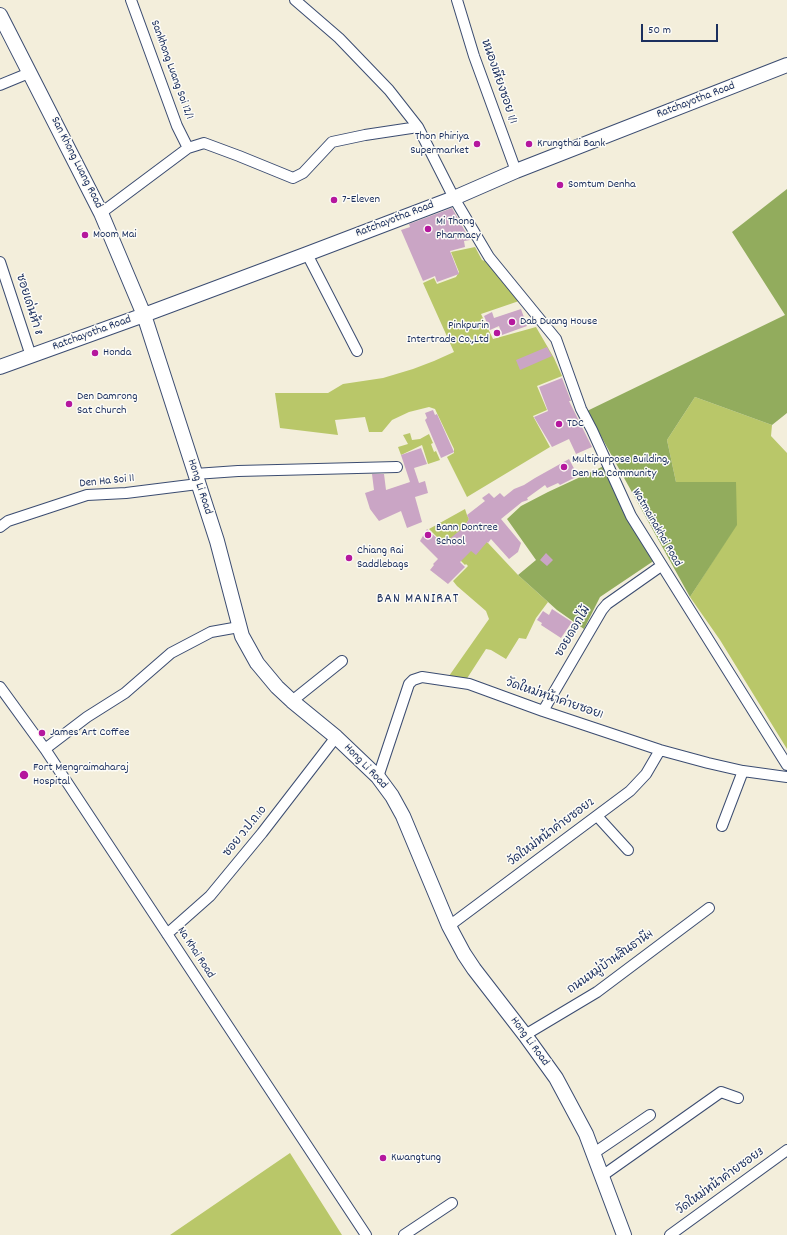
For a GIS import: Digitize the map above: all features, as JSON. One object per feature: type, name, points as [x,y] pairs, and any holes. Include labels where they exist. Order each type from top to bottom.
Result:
[{"type":"street","name":"Sankhong Luang Soi 12/1","points":[[131,0],[177,126],[188,148]]},
{"type":"street","name":"Watmainakhai Road","points":[[295,0],[339,38],[389,90],[418,126],[454,198],[488,257],[556,339],[581,409],[631,516],[787,765]]},
{"type":"street","name":"หนองเหียงซอย 1/1","points":[[457,0],[474,56],[516,172]]},
{"type":"street","name":"San Khong Luang Road","points":[[0,15],[101,213],[144,316]]},
{"type":"street","name":"Ratchayotha Road","points":[[0,367],[144,316],[454,198],[516,172],[787,66]]},
{"type":"street","points":[[0,84],[29,73]]},
{"type":"street","points":[[101,213],[188,148],[204,143],[293,178],[303,173],[332,142],[418,126]]},
{"type":"street","points":[[307,254],[357,351]]},
{"type":"street","name":"ซอยเด่นห้า 8","points":[[0,262],[31,356]]},
{"type":"street","name":"Hong Li Road","points":[[144,316],[217,541],[242,636],[257,663],[277,687],[336,737],[378,777],[392,796],[403,816],[449,926],[464,954],[474,970],[525,1035],[556,1078],[586,1134],[624,1235]]},
{"type":"street","name":"Den Ha Soi 11","points":[[0,526],[8,521],[86,495],[126,493],[238,471],[397,467]]},
{"type":"street","name":"ซอยดอกไม้","points":[[543,710],[602,610],[607,604],[662,566]]},
{"type":"street","points":[[45,749],[87,718],[125,694],[171,653],[211,632],[239,627]]},
{"type":"street","points":[[292,701],[342,662]]},
{"type":"street","name":"วัดใหม่หน้าค่ายซอย1","points":[[378,777],[409,684],[413,680],[422,677],[469,684],[660,750],[708,763],[787,777]]},
{"type":"street","name":"Na Khai Road","points":[[0,687],[45,749],[366,1235]]},
{"type":"street","name":"ซอย ว.ป.ถ.10","points":[[167,934],[210,896],[262,833],[336,737]]},
{"type":"street","name":"วัดใหม่หน้าค่ายซอย2","points":[[449,926],[630,790],[646,774],[660,750]]},
{"type":"street","points":[[722,826],[743,770]]},
{"type":"street","points":[[597,816],[628,850]]},
{"type":"street","name":"ถนนหมู่บ้านสินธานี4","points":[[525,1035],[597,992],[709,908]]},
{"type":"street","points":[[602,1176],[721,1092],[738,1098]]},
{"type":"street","points":[[594,1153],[650,1115]]},
{"type":"street","name":"วัดใหม่หน้าค่ายซอย3","points":[[670,1235],[787,1150]]},
{"type":"street","points":[[404,1235],[452,1203]]},
{"type":"green space","points":[[787,189],[787,413],[772,425],[695,397],[667,440],[676,482],[736,482],[737,525],[690,597],[587,411],[785,315],[732,232]]},
{"type":"green space","points":[[475,247],[482,260],[490,263],[519,301],[481,314],[493,339],[536,327],[554,358],[562,376],[537,386],[547,410],[533,416],[550,447],[467,497],[447,457],[454,453],[454,449],[435,409],[429,407],[409,412],[392,420],[382,432],[369,432],[365,417],[335,420],[338,435],[280,428],[275,393],[328,393],[343,384],[383,378],[413,369],[454,352],[423,283],[434,278],[437,284],[456,277],[459,272],[451,252]]},
{"type":"green space","points":[[695,397],[772,425],[771,436],[787,453],[787,749],[720,640],[690,597],[736,525],[676,482],[667,440]]},
{"type":"green space","points":[[410,433],[412,440],[420,439],[429,434],[433,443],[431,444],[434,452],[436,451],[440,460],[428,464],[422,445],[401,455],[398,447],[408,444],[403,435]]},
{"type":"green space","points":[[604,466],[655,560],[600,597],[584,629],[557,610],[518,575],[536,560],[507,519],[521,506]]},
{"type":"green space","points":[[465,509],[469,519],[465,526],[488,543],[518,575],[548,602],[536,618],[526,639],[519,638],[506,659],[491,650],[486,649],[466,680],[449,676],[489,619],[486,611],[453,581],[468,566],[466,564],[465,565],[429,529]]},
{"type":"green space","points":[[290,1153],[342,1235],[170,1235]]},
{"type":"building","points":[[452,208],[470,240],[464,241],[465,247],[450,251],[459,274],[437,282],[435,276],[423,281],[401,230],[410,227],[409,224]]},
{"type":"building","name":"Dab Duang House","points":[[521,309],[527,326],[502,335],[499,326],[490,330],[484,316],[492,312],[494,318]]},
{"type":"building","points":[[547,347],[552,356],[520,370],[516,360]]},
{"type":"building","points":[[562,378],[571,401],[569,401],[592,447],[576,454],[569,439],[552,447],[534,417],[548,411],[539,387]]},
{"type":"building","points":[[433,410],[435,415],[437,414],[454,452],[441,458],[425,420],[427,418],[425,413]]},
{"type":"building","points":[[421,448],[427,464],[414,468],[419,483],[425,481],[428,493],[415,497],[422,522],[407,528],[401,511],[379,521],[370,509],[365,493],[374,490],[372,474],[384,474],[386,490],[410,482],[401,455]]},
{"type":"building","points":[[569,459],[578,476],[560,485],[558,483],[547,488],[545,485],[527,498],[528,500],[522,502],[501,519],[521,543],[518,552],[509,559],[491,539],[476,555],[471,551],[460,562],[465,567],[448,584],[430,570],[438,559],[420,541],[427,529],[443,544],[463,528],[469,519],[467,515],[485,501],[482,498],[489,493],[494,498],[500,493],[504,497],[514,489],[524,485]]},
{"type":"building","points":[[546,553],[553,560],[547,566],[540,560]]},
{"type":"building","points":[[552,609],[572,622],[561,638],[541,625],[542,623],[537,620],[543,611],[549,615]]},
{"type":"place","name":"Thon Phiriya Supermarket","points":[[477,144]]},
{"type":"place","name":"Krungthai Bank","points":[[529,144]]},
{"type":"place","name":"Somtum Denha","points":[[560,185]]},
{"type":"place","name":"7-Eleven","points":[[334,200]]},
{"type":"place","name":"Mi Thong Pharmacy","points":[[428,229]]},
{"type":"place","name":"Moom Mai","points":[[85,235]]},
{"type":"place","name":"Dab Duang House","points":[[512,322]]},
{"type":"place","name":"Pinkpurin Intertrade Co.,Ltd","points":[[497,333]]},
{"type":"place","name":"Honda","points":[[95,353]]},
{"type":"place","name":"Den Damrong Sat Church","points":[[69,404]]},
{"type":"place","name":"TDC","points":[[559,424]]},
{"type":"place","name":"Multipurpose Building, Den Ha Community","points":[[564,467]]},
{"type":"place","name":"Bann Dontree School","points":[[428,535]]},
{"type":"place","name":"Chiang Rai Saddlebags","points":[[349,558]]},
{"type":"place","name":"James Art Coffee","points":[[42,733]]},
{"type":"place","name":"Fort Mengraimaharaj Hospital","points":[[24,775]]},
{"type":"place","name":"Kwangtung","points":[[383,1158]]},
{"type":"district","name":"BAN MANIRAT","points":[[418,600]]}]
